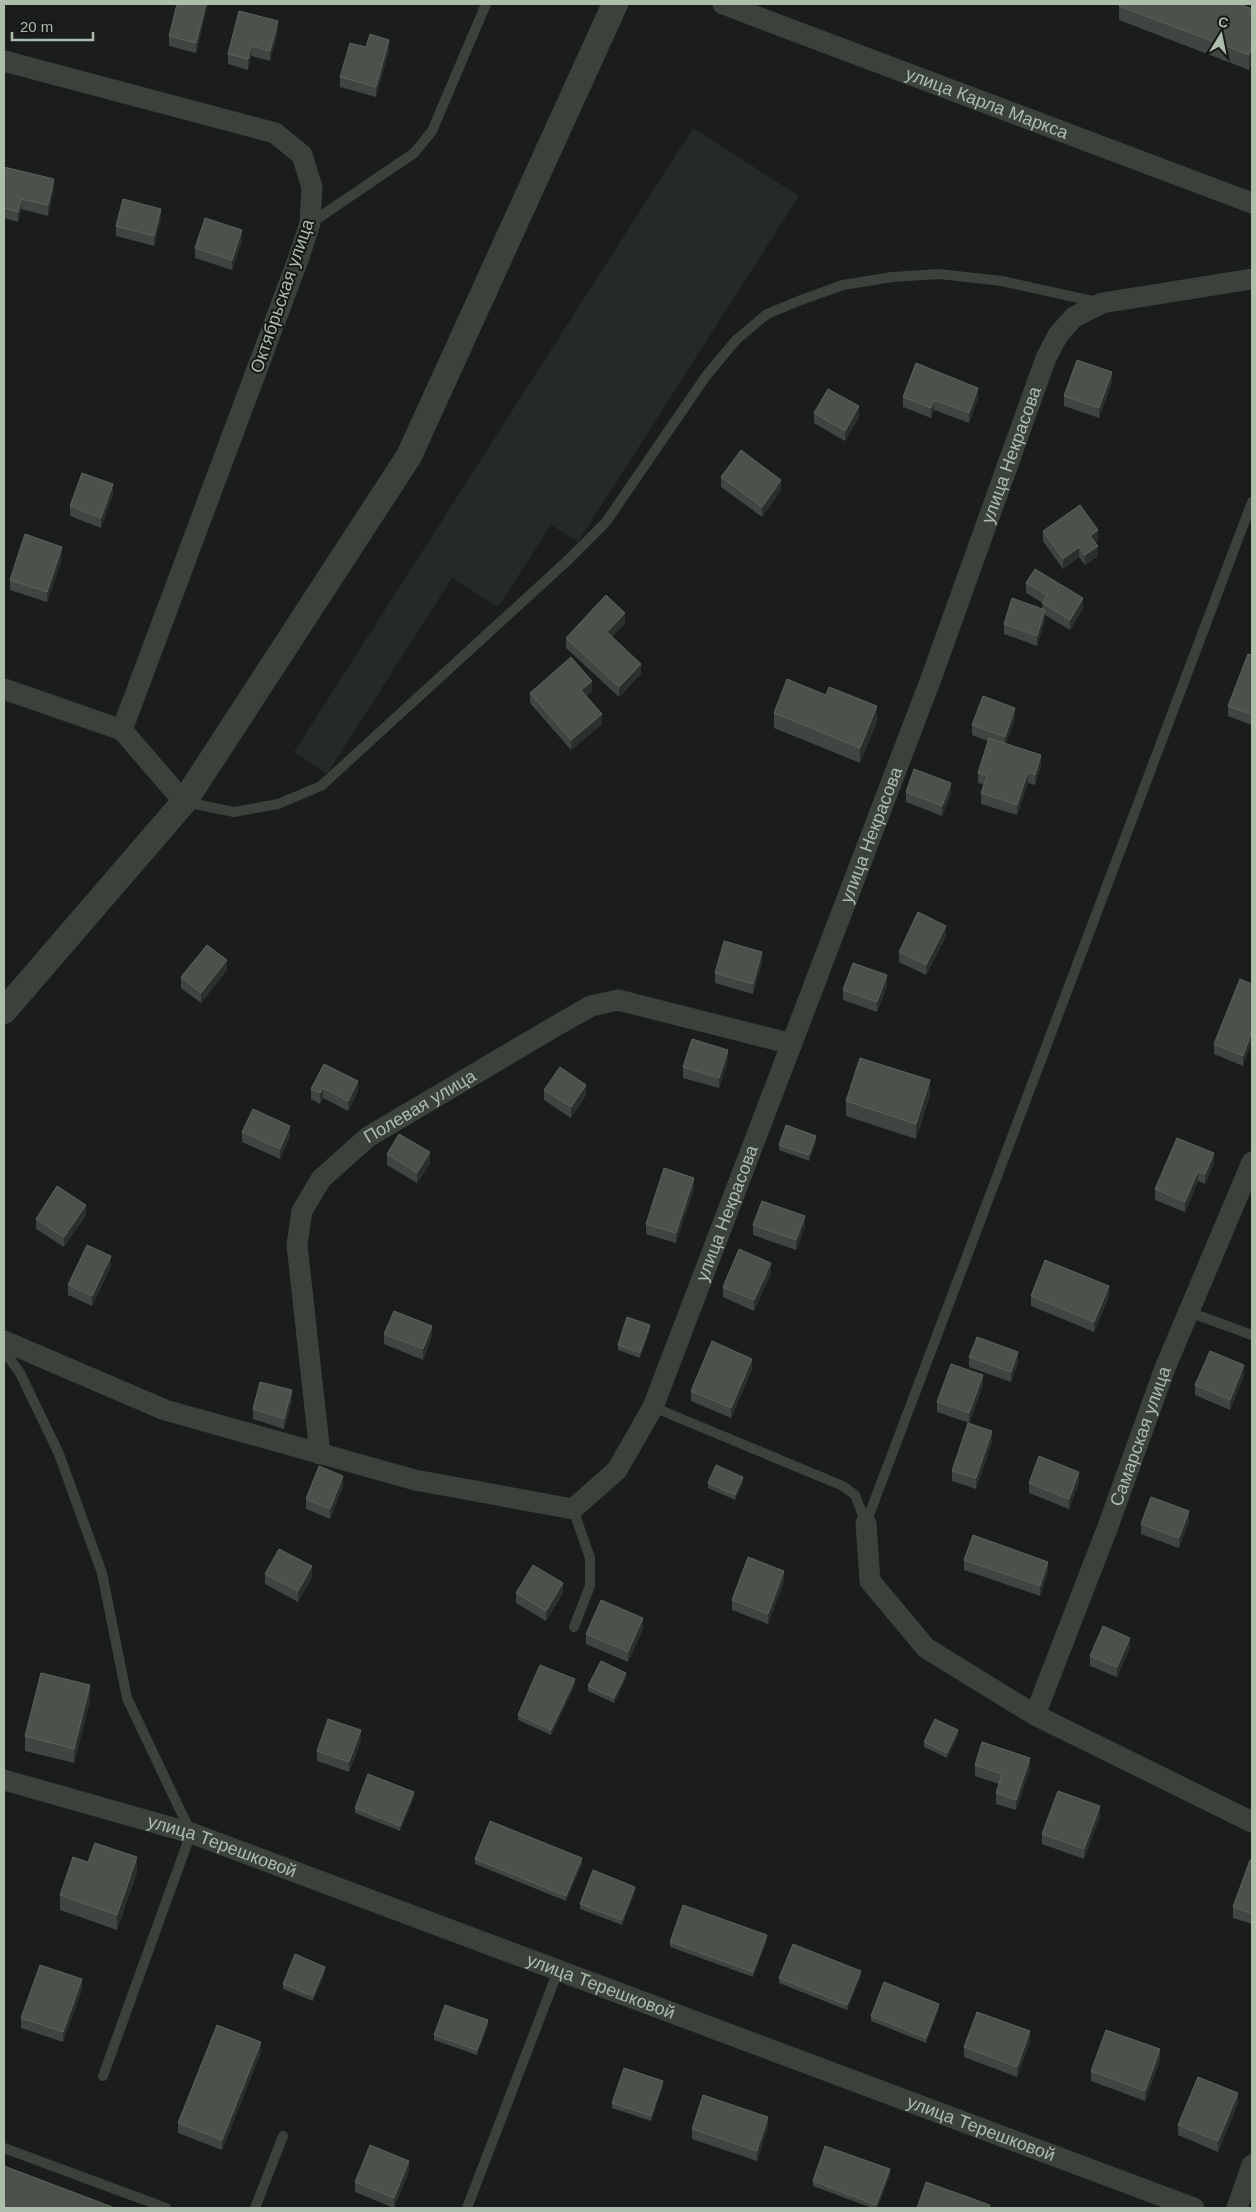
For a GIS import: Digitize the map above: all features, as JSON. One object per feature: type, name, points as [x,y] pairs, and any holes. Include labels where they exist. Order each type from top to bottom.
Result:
[{"type":"street","points":[[4,1010],[184,802],[408,456],[615,4]]},
{"type":"street","name":"улица Карла Маркса","points":[[723,4],[1252,203]]},
{"type":"street","name":"Октябрьская улица","points":[[4,62],[275,133],[302,155],[312,187],[310,224],[122,730]]},
{"type":"street","name":"улица Некрасова","points":[[573,1509],[617,1470],[653,1407],[932,676],[1046,358],[1058,335],[1074,317],[1102,303],[1252,279]]},
{"type":"street","points":[[4,689],[122,730],[184,802]]},
{"type":"street","name":"Полевая улица","points":[[320,1454],[297,1245],[298,1236],[302,1211],[321,1179],[368,1137],[591,1006],[618,1000],[792,1044]]},
{"type":"street","name":"Самарская улица","points":[[1035,1715],[1107,1530],[1165,1368],[1252,1162]]},
{"type":"street","points":[[4,1342],[165,1410],[415,1480],[573,1509]]},
{"type":"street","points":[[866,1524],[870,1581],[926,1648],[1035,1715],[1252,1822]]},
{"type":"street","name":"улица Терешковой","points":[[4,1780],[191,1833],[1194,2208]]},
{"type":"street","points":[[1237,2208],[1252,2165]]},
{"type":"lane","points":[[310,224],[414,153],[432,131],[486,4]]},
{"type":"lane","points":[[184,802],[234,812],[278,804],[321,786],[559,568],[606,522],[706,376],[736,340],[767,314],[843,285],[892,277],[939,274],[1002,281],[1102,303]]},
{"type":"lane","points":[[866,1524],[1252,502]]},
{"type":"lane","points":[[1189,1312],[1252,1335]]},
{"type":"lane","points":[[4,1351],[20,1373],[59,1454],[102,1573],[127,1698],[191,1833],[103,2076]]},
{"type":"lane","points":[[653,1407],[843,1486],[855,1495],[866,1524]]},
{"type":"lane","points":[[573,1509],[590,1558],[590,1586],[574,1627]]},
{"type":"lane","points":[[467,2208],[558,1971]]},
{"type":"lane","points":[[255,2208],[283,2136]]},
{"type":"lane","points":[[4,2148],[166,2208]]},
{"type":"shaded area","points":[[693,128],[799,196],[578,542],[551,525],[498,607],[452,578],[327,774],[294,752]]},
{"type":"building","points":[[177,4],[206,4],[196,43],[169,36]]},
{"type":"building","points":[[1120,4],[1240,4],[1252,9],[1252,45],[1249,55],[1119,6]]},
{"type":"building","points":[[239,11],[278,21],[270,51],[251,46],[248,59],[228,54]]},
{"type":"building","points":[[370,34],[389,40],[376,87],[340,77],[350,43],[366,47]]},
{"type":"building","points":[[4,167],[54,179],[48,205],[21,199],[18,212],[4,208]]},
{"type":"building","points":[[123,199],[161,209],[154,236],[116,226]]},
{"type":"building","points":[[205,218],[242,230],[232,260],[195,248]]},
{"type":"building","points":[[1077,360],[1112,372],[1099,408],[1064,396]]},
{"type":"building","points":[[916,363],[978,388],[969,413],[934,400],[931,408],[903,397]]},
{"type":"building","points":[[828,389],[859,406],[845,431],[814,413]]},
{"type":"building","points":[[741,450],[781,480],[762,507],[721,477]]},
{"type":"building","points":[[82,473],[113,484],[101,518],[70,506]]},
{"type":"building","points":[[1080,505],[1098,530],[1090,536],[1098,546],[1085,555],[1079,547],[1063,559],[1043,531]]},
{"type":"building","points":[[25,534],[62,547],[47,592],[10,580]]},
{"type":"building","points":[[1035,569],[1083,598],[1070,620],[1042,603],[1047,595],[1026,583]]},
{"type":"building","points":[[606,595],[625,613],[607,632],[641,664],[619,687],[566,638]]},
{"type":"building","points":[[1012,598],[1045,610],[1037,636],[1004,624]]},
{"type":"building","points":[[1248,654],[1252,655],[1252,715],[1228,706]]},
{"type":"building","points":[[571,657],[592,681],[581,690],[602,714],[571,740],[530,693]]},
{"type":"building","points":[[787,679],[826,695],[829,687],[877,706],[860,748],[774,713]]},
{"type":"building","points":[[983,696],[1015,708],[1005,737],[972,725]]},
{"type":"building","points":[[989,738],[1041,755],[1035,775],[1028,772],[1017,805],[981,793],[987,776],[978,773]]},
{"type":"building","points":[[914,769],[951,783],[942,806],[906,792]]},
{"type":"building","points":[[918,912],[946,926],[926,965],[899,952]]},
{"type":"building","points":[[724,941],[762,952],[753,984],[715,973]]},
{"type":"building","points":[[207,945],[227,960],[201,993],[181,977]]},
{"type":"building","points":[[853,963],[887,975],[877,1002],[843,990]]},
{"type":"building","points":[[1240,979],[1252,984],[1252,1031],[1243,1056],[1214,1044]]},
{"type":"building","points":[[692,1039],[728,1050],[719,1078],[683,1067]]},
{"type":"building","points":[[860,1058],[930,1080],[916,1124],[846,1101]]},
{"type":"building","points":[[324,1064],[358,1081],[348,1101],[323,1088],[320,1093],[311,1089]]},
{"type":"building","points":[[560,1067],[586,1085],[571,1107],[544,1090]]},
{"type":"building","points":[[253,1109],[290,1126],[280,1149],[242,1132]]},
{"type":"building","points":[[786,1125],[816,1136],[809,1155],[779,1145]]},
{"type":"building","points":[[399,1134],[430,1152],[417,1173],[387,1154]]},
{"type":"building","points":[[1177,1138],[1214,1153],[1205,1174],[1198,1171],[1185,1202],[1155,1189]]},
{"type":"building","points":[[664,1168],[694,1178],[676,1233],[646,1224]]},
{"type":"building","points":[[57,1186],[86,1205],[64,1237],[36,1219]]},
{"type":"building","points":[[762,1201],[805,1216],[796,1240],[753,1225]]},
{"type":"building","points":[[87,1245],[111,1256],[92,1296],[68,1285]]},
{"type":"building","points":[[739,1249],[771,1263],[754,1300],[723,1287]]},
{"type":"building","points":[[1045,1260],[1109,1286],[1094,1322],[1031,1296]]},
{"type":"building","points":[[394,1311],[432,1326],[423,1349],[384,1334]]},
{"type":"building","points":[[627,1317],[650,1325],[640,1353],[618,1345]]},
{"type":"building","points":[[977,1337],[1018,1352],[1011,1372],[969,1357]]},
{"type":"building","points":[[712,1341],[752,1359],[731,1408],[691,1391]]},
{"type":"building","points":[[1210,1351],[1244,1365],[1230,1400],[1195,1385]]},
{"type":"building","points":[[951,1364],[983,1375],[969,1413],[937,1402]]},
{"type":"building","points":[[260,1382],[292,1390],[284,1419],[253,1409]]},
{"type":"building","points":[[968,1423],[992,1431],[976,1478],[952,1471]]},
{"type":"building","points":[[1039,1456],[1079,1472],[1069,1499],[1029,1483]]},
{"type":"building","points":[[716,1465],[743,1477],[735,1495],[708,1483]]},
{"type":"building","points":[[319,1466],[343,1476],[330,1509],[306,1499]]},
{"type":"building","points":[[1151,1497],[1189,1511],[1179,1538],[1141,1524]]},
{"type":"building","points":[[973,1535],[1048,1562],[1040,1586],[964,1560]]},
{"type":"building","points":[[279,1549],[312,1566],[298,1591],[265,1574]]},
{"type":"building","points":[[748,1557],[784,1571],[768,1614],[732,1600]]},
{"type":"building","points":[[533,1565],[563,1583],[546,1611],[516,1593]]},
{"type":"building","points":[[601,1600],[643,1618],[628,1652],[586,1634]]},
{"type":"building","points":[[1103,1626],[1130,1638],[1117,1667],[1090,1656]]},
{"type":"building","points":[[601,1661],[626,1673],[614,1698],[588,1686]]},
{"type":"building","points":[[540,1665],[575,1679],[551,1730],[518,1715]]},
{"type":"building","points":[[41,1673],[90,1685],[74,1749],[25,1736]]},
{"type":"building","points":[[328,1719],[361,1730],[349,1762],[317,1751]]},
{"type":"building","points":[[935,1719],[958,1730],[947,1753],[924,1742]]},
{"type":"building","points":[[982,1742],[1030,1758],[1016,1800],[996,1793],[1002,1774],[975,1765]]},
{"type":"building","points":[[368,1774],[414,1792],[400,1826],[355,1808]]},
{"type":"building","points":[[1058,1791],[1100,1806],[1084,1849],[1042,1834]]},
{"type":"building","points":[[490,1821],[582,1858],[566,1896],[475,1859]]},
{"type":"building","points":[[95,1843],[137,1857],[117,1915],[60,1895],[73,1857],[88,1862]]},
{"type":"building","points":[[1250,1860],[1252,1861],[1252,1914],[1233,1907]]},
{"type":"building","points":[[593,1870],[635,1887],[622,1920],[580,1904]]},
{"type":"building","points":[[683,1905],[767,1935],[753,1972],[670,1942]]},
{"type":"building","points":[[793,1944],[861,1971],[847,2005],[779,1978]]},
{"type":"building","points":[[295,1954],[325,1967],[313,1996],[283,1984]]},
{"type":"building","points":[[40,1965],[82,1979],[63,2032],[21,2018]]},
{"type":"building","points":[[884,1982],[939,2004],[926,2038],[871,2016]]},
{"type":"building","points":[[445,2005],[488,2020],[477,2050],[434,2035]]},
{"type":"building","points":[[977,2012],[1030,2031],[1017,2067],[964,2047]]},
{"type":"building","points":[[217,2025],[261,2042],[222,2140],[178,2123]]},
{"type":"building","points":[[1106,2030],[1160,2049],[1145,2091],[1091,2071]]},
{"type":"building","points":[[624,2068],[663,2081],[651,2116],[612,2103]]},
{"type":"building","points":[[1198,2077],[1238,2093],[1218,2141],[1178,2125]]},
{"type":"building","points":[[703,2095],[768,2117],[757,2151],[692,2129]]},
{"type":"building","points":[[370,2145],[409,2161],[394,2198],[355,2182]]},
{"type":"building","points":[[825,2146],[890,2169],[876,2205],[813,2181]]},
{"type":"building","points":[[4,2166],[115,2208],[4,2208]]},
{"type":"building","points":[[926,2182],[990,2205],[989,2208],[917,2208]]}]
